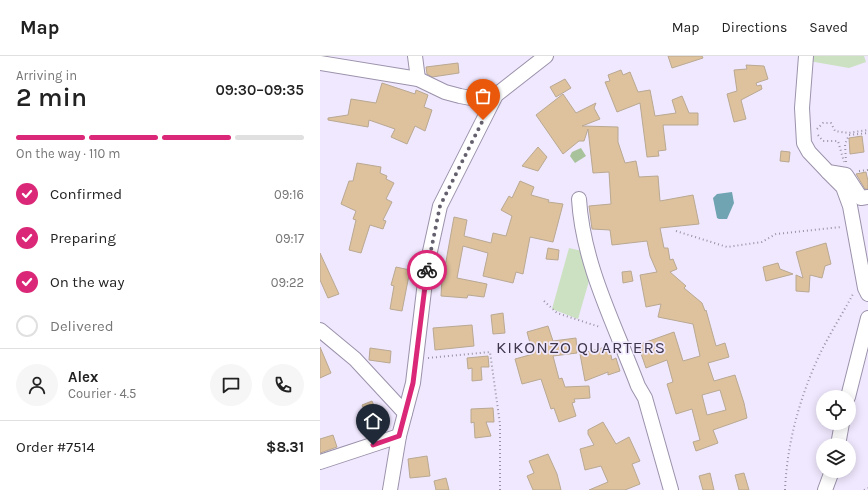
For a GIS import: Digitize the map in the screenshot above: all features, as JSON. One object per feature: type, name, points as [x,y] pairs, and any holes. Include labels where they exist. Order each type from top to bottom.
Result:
[{"type":"street","points":[[415,56],[418,78]]},
{"type":"street","points":[[390,490],[399,436],[417,358],[427,265],[440,206],[496,95],[546,56]]},
{"type":"street","points":[[806,56],[802,108],[804,144],[809,152],[843,187],[850,206],[867,291]]},
{"type":"street","points":[[320,63],[418,78],[445,92],[460,96],[476,98],[496,95]]},
{"type":"street","points":[[828,172],[846,175],[861,198],[868,197]]},
{"type":"street","points":[[579,199],[582,231],[598,287],[638,386],[645,398],[671,490]]},
{"type":"street","points":[[850,390],[868,318]]},
{"type":"street","points":[[320,330],[355,360],[405,413]]},
{"type":"street","points":[[320,462],[399,436]]},
{"type":"street","points":[[825,490],[829,478]]},
{"type":"path","points":[[846,175],[838,141],[823,141],[818,136],[817,127],[822,123],[831,123],[835,131],[848,133],[868,130]]},
{"type":"path","points":[[846,175],[845,144],[849,135],[868,133]]},
{"type":"path","points":[[676,231],[726,247],[762,242],[776,234],[854,225]]},
{"type":"path","points":[[785,490],[786,462],[799,406],[818,357],[854,293],[867,291]]},
{"type":"path","points":[[544,301],[557,313],[617,334]]},
{"type":"path","points":[[417,358],[490,352],[500,424],[500,490]]},
{"type":"path","points":[[864,490],[868,488]]},
{"type":"green space","points":[[809,56],[864,56],[866,62],[849,68],[809,61]]},
{"type":"green space","points":[[581,148],[586,156],[575,163],[570,156],[572,152]]},
{"type":"green space","points":[[569,248],[586,252],[591,274],[578,319],[552,309]]},
{"type":"water","points":[[732,192],[734,203],[727,219],[717,218],[713,198],[717,194]]},
{"type":"building","points":[[668,56],[702,56],[703,58],[672,68]]},
{"type":"building","points":[[458,63],[459,73],[432,77],[427,74],[426,67]]},
{"type":"building","points":[[746,65],[764,66],[768,79],[756,83],[757,86],[761,85],[762,89],[741,100],[746,119],[734,122],[727,94],[737,91],[734,70],[747,69]]},
{"type":"building","points":[[621,70],[623,75],[630,72],[638,92],[650,90],[655,116],[676,113],[672,100],[682,96],[689,113],[698,113],[698,125],[663,125],[666,150],[658,151],[659,156],[647,157],[640,103],[617,112],[605,82],[610,81],[608,75]]},
{"type":"building","points":[[565,79],[571,88],[556,97],[550,87]]},
{"type":"building","points":[[382,83],[415,94],[416,90],[428,95],[424,107],[432,110],[425,131],[415,126],[407,144],[391,137],[395,129],[369,120],[368,127],[328,120],[328,118],[348,115],[351,99],[376,103]]},
{"type":"building","points":[[563,94],[576,113],[596,103],[594,108],[600,119],[582,126],[618,127],[618,142],[625,163],[636,161],[639,177],[658,176],[660,201],[693,195],[699,224],[660,228],[664,248],[668,248],[670,260],[673,259],[677,269],[670,272],[686,286],[684,288],[702,303],[705,311],[706,310],[716,346],[725,343],[729,357],[708,363],[714,381],[735,375],[744,403],[747,418],[713,430],[718,443],[696,451],[693,442],[700,440],[692,409],[676,414],[667,384],[673,382],[667,360],[646,368],[638,345],[674,332],[683,361],[700,356],[693,324],[658,317],[661,304],[646,307],[640,275],[657,272],[650,256],[647,241],[612,245],[610,230],[592,229],[589,206],[611,204],[609,172],[593,173],[588,129],[584,141],[579,141],[563,154],[536,115]],"holes":[[[720,390],[726,410],[707,415],[702,395]]]},
{"type":"building","points":[[862,136],[864,152],[850,154],[849,138]]},
{"type":"building","points":[[538,147],[547,157],[538,171],[522,166]]},
{"type":"building","points":[[781,151],[790,152],[789,162],[780,161]]},
{"type":"building","points":[[357,163],[381,167],[380,173],[387,176],[386,179],[394,183],[386,199],[392,202],[383,220],[386,221],[383,229],[370,225],[361,253],[349,250],[356,220],[353,219],[356,211],[341,204],[349,181],[353,181]]},
{"type":"building","points":[[866,172],[868,189],[865,189],[856,174]]},
{"type":"building","points":[[520,181],[534,187],[531,195],[549,200],[548,202],[563,204],[553,242],[530,237],[523,274],[516,272],[513,283],[483,276],[488,253],[463,246],[457,278],[487,284],[484,297],[468,295],[467,298],[441,296],[442,278],[454,217],[467,220],[464,236],[491,243],[493,233],[506,236],[512,216],[501,210],[509,196],[512,198]]},
{"type":"building","points":[[826,243],[831,264],[825,266],[822,278],[810,275],[809,292],[796,291],[796,275],[803,278],[796,252]]},
{"type":"building","points":[[548,248],[559,250],[558,260],[546,259]]},
{"type":"building","points":[[320,253],[339,294],[328,298],[320,280]]},
{"type":"building","points":[[778,263],[780,269],[793,274],[766,281],[763,267]]},
{"type":"building","points":[[396,267],[410,270],[402,311],[390,309],[394,286],[391,285]]},
{"type":"building","points":[[631,271],[633,281],[623,283],[622,272]]},
{"type":"building","points":[[503,313],[505,333],[493,334],[491,315]]},
{"type":"building","points":[[472,325],[474,346],[435,350],[433,328]]},
{"type":"building","points":[[548,326],[553,341],[576,338],[577,353],[553,356],[559,379],[562,378],[565,387],[589,386],[590,398],[574,399],[575,402],[572,403],[576,416],[559,422],[554,408],[551,409],[541,379],[522,384],[515,359],[533,354],[527,332]]},
{"type":"building","points":[[609,346],[612,360],[616,358],[620,371],[608,375],[608,372],[585,381],[580,354]]},
{"type":"building","points":[[320,347],[331,373],[320,378]]},
{"type":"building","points":[[370,348],[391,351],[390,363],[369,360]]},
{"type":"building","points":[[488,356],[489,367],[481,367],[482,380],[472,381],[472,368],[468,369],[467,358]]},
{"type":"building","points":[[372,401],[377,413],[367,417],[362,405]]},
{"type":"building","points":[[493,408],[494,422],[486,422],[491,436],[475,438],[474,422],[471,423],[471,409]]},
{"type":"building","points":[[603,422],[616,444],[629,437],[640,461],[632,464],[640,484],[625,490],[589,490],[608,482],[601,466],[585,470],[580,449],[594,445],[588,434],[588,430]]},
{"type":"building","points":[[333,435],[337,447],[320,453],[320,439]]},
{"type":"building","points":[[548,454],[557,474],[561,490],[533,490],[527,476],[534,473],[529,461]]},
{"type":"building","points":[[427,456],[430,476],[410,478],[408,459]]},
{"type":"building","points":[[710,473],[714,490],[703,490],[699,476]]},
{"type":"building","points":[[744,473],[749,490],[739,490],[735,475]]},
{"type":"building","points":[[446,478],[449,490],[436,490],[434,481]]},
{"type":"way so far","points":[[427,270],[440,206],[483,120]]},
{"type":"district","name":"KIKONZO QUARTERS","points":[[581,347]]},
{"type":"route","points":[[373,445],[399,436],[413,383],[422,322],[427,270]]}]
